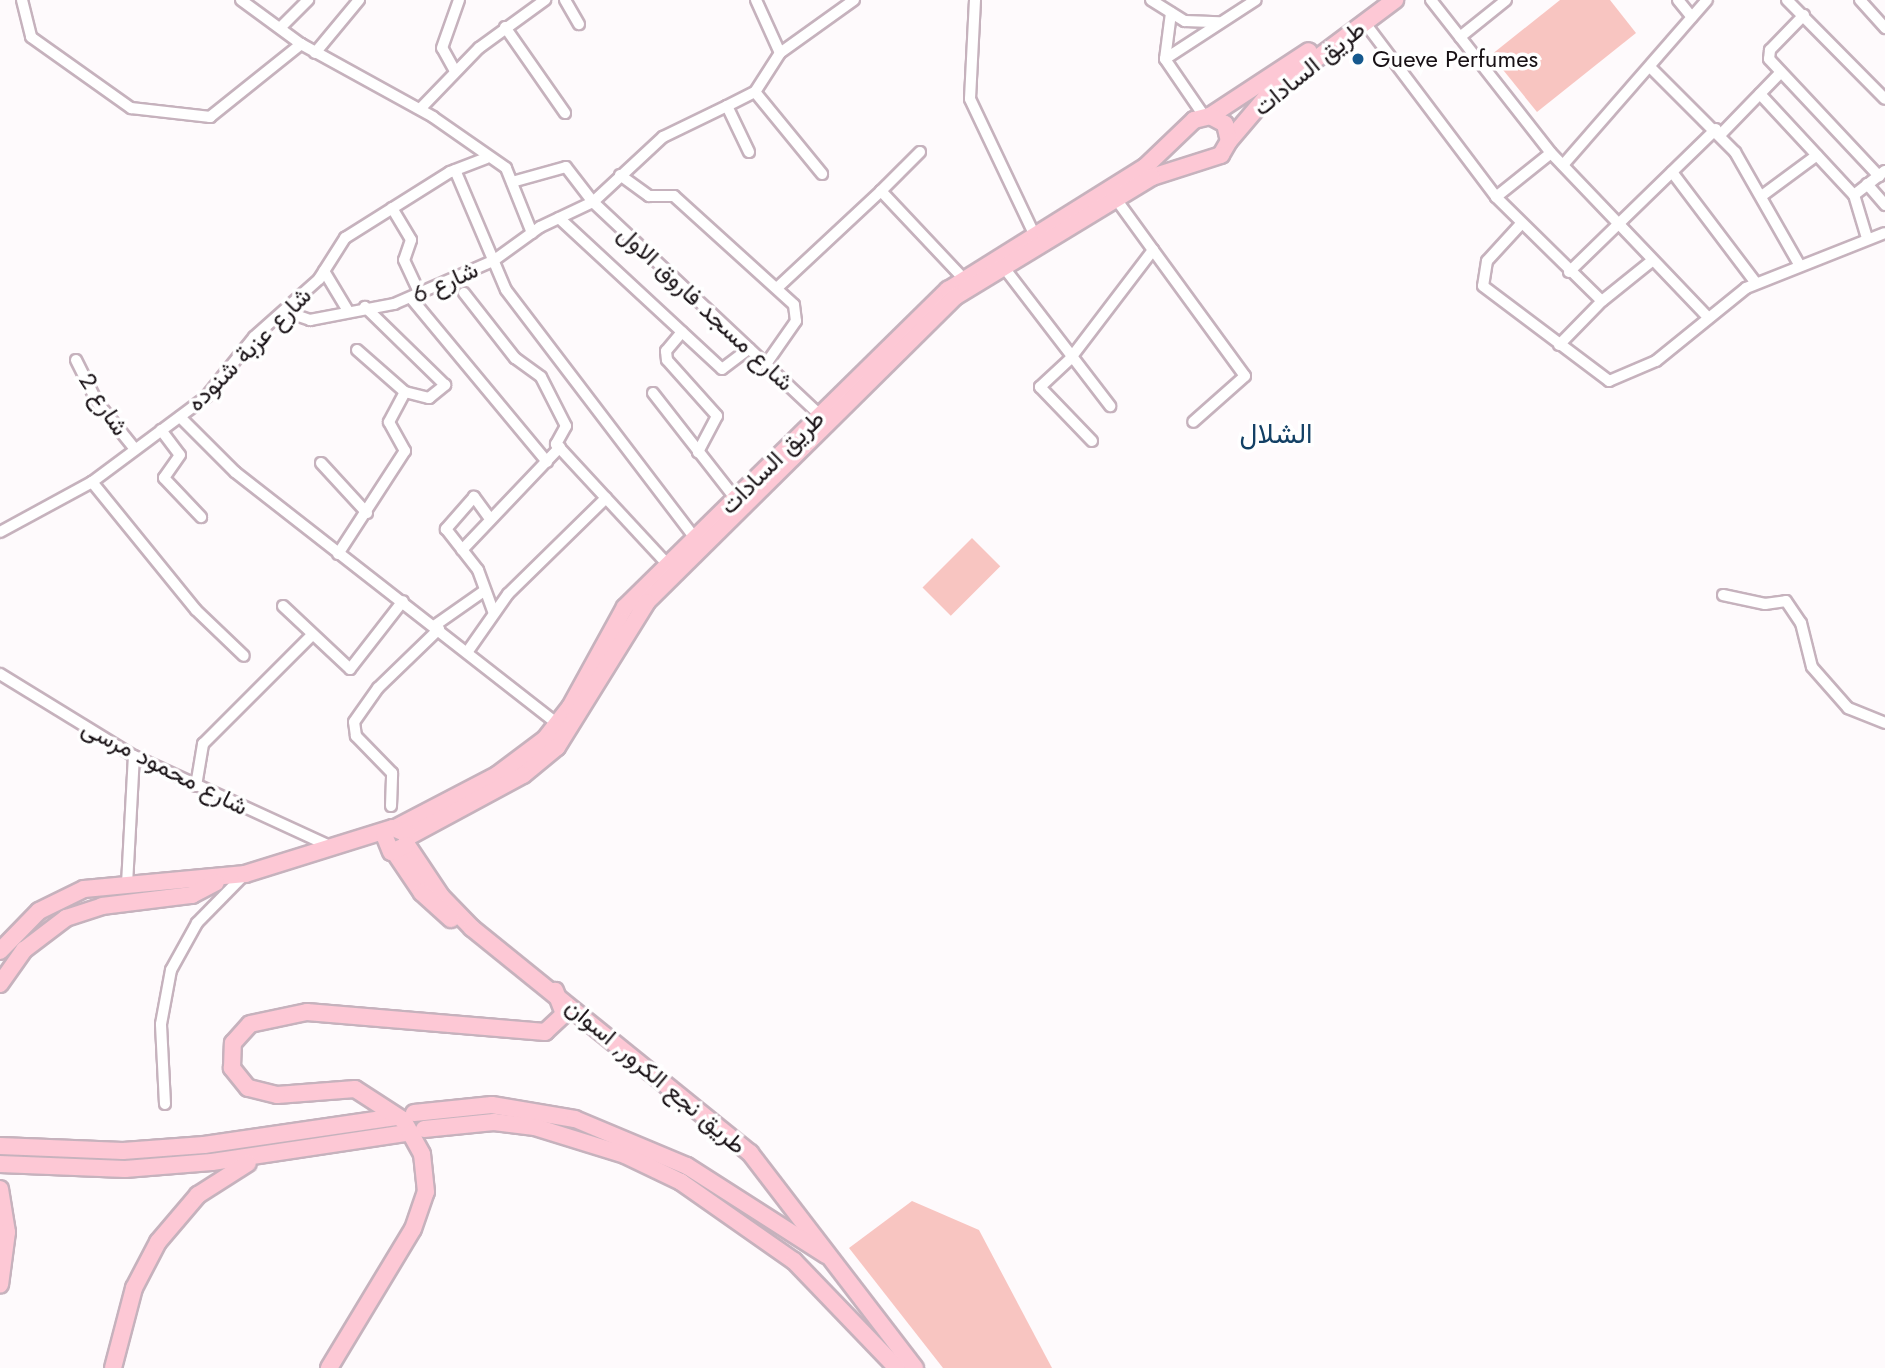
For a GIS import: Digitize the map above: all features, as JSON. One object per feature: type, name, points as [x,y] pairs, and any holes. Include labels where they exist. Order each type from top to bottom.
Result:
[{"type":"main road","name":"طريق السادات","points":[[1207,116],[1379,0]]},
{"type":"main road","name":"طريق السادات","points":[[1229,141],[1268,95],[1395,0]]},
{"type":"main road","points":[[1207,116],[1225,124],[1229,141],[1221,155],[1204,159],[1187,146],[1187,129],[1207,116]]},
{"type":"main road","name":"طريق السادات","points":[[398,839],[514,764],[559,724],[609,630],[667,565],[819,414],[963,278],[1135,173],[1187,129]]},
{"type":"main road","name":"طريق السادات","points":[[398,839],[436,824],[523,775],[557,747],[647,602],[943,308],[1002,265],[1162,172],[1204,159]]},
{"type":"main road","points":[[424,864],[436,824]]},
{"type":"main road","points":[[0,951],[60,898],[127,884],[245,874],[336,849],[398,839]]},
{"type":"main road","name":"طريق نجع الكرور, اسوان","points":[[398,839],[424,864],[441,897],[481,935]]},
{"type":"main road","name":"طريق نجع الكرور, اسوان","points":[[398,839],[430,902],[481,935],[555,992],[735,1138],[837,1262],[915,1368]]},
{"type":"main road","points":[[0,984],[33,940],[66,918],[102,906],[192,895],[221,878]]},
{"type":"main road","points":[[329,1368],[413,1228],[426,1192],[422,1154],[403,1120],[355,1089],[277,1095],[248,1088],[232,1069],[233,1043],[250,1024],[307,1012],[545,1032],[564,1014],[555,992]]},
{"type":"main road","points":[[414,1113],[492,1105],[588,1123],[687,1166],[837,1262]]},
{"type":"main road","points":[[0,1146],[169,1147],[275,1138],[396,1117]]},
{"type":"main road","points":[[424,1129],[494,1122],[535,1126],[625,1155],[727,1209],[824,1289],[897,1368]]},
{"type":"main road","points":[[0,1164],[176,1164],[262,1157],[407,1133]]},
{"type":"main road","points":[[113,1368],[134,1288],[167,1229],[209,1185],[262,1157]]},
{"type":"main road","points":[[0,1189],[7,1232],[0,1284]]},
{"type":"street","points":[[22,0],[31,37],[131,108],[210,117],[301,44]]},
{"type":"street","points":[[242,0],[301,44],[420,110],[486,158],[506,168],[532,233]]},
{"type":"street","points":[[280,28],[308,0]]},
{"type":"street","points":[[316,53],[359,0]]},
{"type":"street","points":[[455,71],[442,48],[459,0]]},
{"type":"street","points":[[420,110],[455,71],[505,27],[545,0]]},
{"type":"street","points":[[565,0],[579,24]]},
{"type":"street","points":[[756,0],[780,53]]},
{"type":"street","points":[[593,202],[620,174],[663,137],[755,92],[780,53],[854,0]]},
{"type":"street","points":[[975,0],[970,99],[1034,234]]},
{"type":"street","points":[[1152,0],[1185,21],[1220,22]]},
{"type":"street","points":[[1165,59],[1256,0]]},
{"type":"street","points":[[1431,0],[1551,153],[1707,316]]},
{"type":"street","points":[[1460,37],[1506,0]]},
{"type":"street","points":[[1678,0],[1692,17]]},
{"type":"street","points":[[1563,165],[1651,68],[1707,0]]},
{"type":"street","points":[[1787,0],[1885,99]]},
{"type":"street","points":[[1860,0],[1885,28]]},
{"type":"street","points":[[1171,13],[1165,59],[1207,116]]},
{"type":"street","points":[[1804,15],[1769,52],[1782,72],[1882,174],[1854,195]]},
{"type":"street","points":[[1365,23],[1496,197],[1520,225],[1602,301]]},
{"type":"street","points":[[505,27],[565,113]]},
{"type":"street","points":[[1651,68],[1718,132],[1763,195],[1799,264]]},
{"type":"street","points":[[1569,272],[1672,172],[1782,72]]},
{"type":"street","points":[[755,92],[822,174]]},
{"type":"street","points":[[1760,94],[1854,195],[1867,238]]},
{"type":"street","points":[[727,106],[749,152]]},
{"type":"street","points":[[776,288],[920,152]]},
{"type":"street","points":[[1496,197],[1551,153]]},
{"type":"street","points":[[1763,195],[1817,155]]},
{"type":"street","name":"شارع عزبة شنوده","points":[[0,532],[92,482],[211,393],[249,342],[324,271],[339,243],[456,170],[486,158]]},
{"type":"street","name":"شارع مسجد فاروق الاول","points":[[512,182],[564,167],[593,202],[819,414]]},
{"type":"street","points":[[456,170],[506,290],[695,538]]},
{"type":"street","points":[[1672,172],[1756,283]]},
{"type":"street","points":[[620,174],[649,196],[674,196],[776,288],[797,316],[766,364]]},
{"type":"street","points":[[1867,184],[1885,205]]},
{"type":"street","points":[[881,191],[963,278]]},
{"type":"street","points":[[1116,199],[1245,376],[1193,422]]},
{"type":"street","name":"شارع 6","points":[[284,311],[306,320],[415,296],[493,261],[532,233],[593,202]]},
{"type":"street","points":[[392,208],[411,240],[404,260],[415,296],[547,462]]},
{"type":"street","points":[[559,218],[722,369],[749,349]]},
{"type":"street","points":[[1520,225],[1487,261],[1480,280],[1602,378],[1617,381],[1656,360],[1707,316],[1756,283],[1799,264],[1885,233]]},
{"type":"street","points":[[1092,441],[1040,387],[1070,359],[1153,250]]},
{"type":"street","points":[[1559,345],[1602,301],[1653,260]]},
{"type":"street","points":[[1002,265],[1070,359],[1110,406]]},
{"type":"street","points":[[324,271],[348,311]]},
{"type":"street","points":[[462,550],[488,516],[560,447],[566,426],[541,377],[515,358],[464,293]]},
{"type":"street","points":[[357,350],[405,392],[429,398],[445,382],[365,307]]},
{"type":"street","points":[[682,332],[666,357],[717,416],[698,452]]},
{"type":"street","name":"شارع 2","points":[[76,360],[97,402],[134,448]]},
{"type":"street","points":[[338,554],[405,451],[388,422],[405,392]]},
{"type":"street","points":[[653,393],[735,498]]},
{"type":"street","points":[[180,417],[235,472],[559,724]]},
{"type":"street","points":[[161,430],[180,455],[164,478],[201,517]]},
{"type":"street","points":[[560,447],[667,565]]},
{"type":"street","points":[[321,463],[367,513]]},
{"type":"street","points":[[92,482],[196,610],[244,656]]},
{"type":"street","points":[[488,516],[474,497],[446,525],[493,611]]},
{"type":"street","points":[[468,651],[493,611],[606,498]]},
{"type":"street","points":[[391,806],[392,773],[356,736],[354,722],[385,680],[437,627],[484,591]]},
{"type":"street","points":[[1723,595],[1786,601],[1801,623],[1809,660],[1820,677],[1860,717],[1885,723]]},
{"type":"street","points":[[283,606],[350,669],[403,601]]},
{"type":"street","points":[[196,786],[199,751],[211,734],[312,635]]},
{"type":"street","name":"شارع محمود مرسى","points":[[0,674],[134,756],[336,849]]},
{"type":"street","points":[[127,884],[134,756]]},
{"type":"street","points":[[166,1104],[161,1024],[171,970],[197,923],[245,874]]},
{"type":"shaded area","points":[[1560,0],[1610,0],[1636,33],[1537,112],[1491,55]]},
{"type":"shaded area","points":[[972,538],[1000,566],[951,616],[923,587]]},
{"type":"shaded area","points":[[912,1201],[979,1230],[1052,1368],[943,1368],[849,1248]]},
{"type":"place","name":"Gueve Perfumes","points":[[1358,59]]},
{"type":"district","name":"الشلال","points":[[1276,434]]}]
